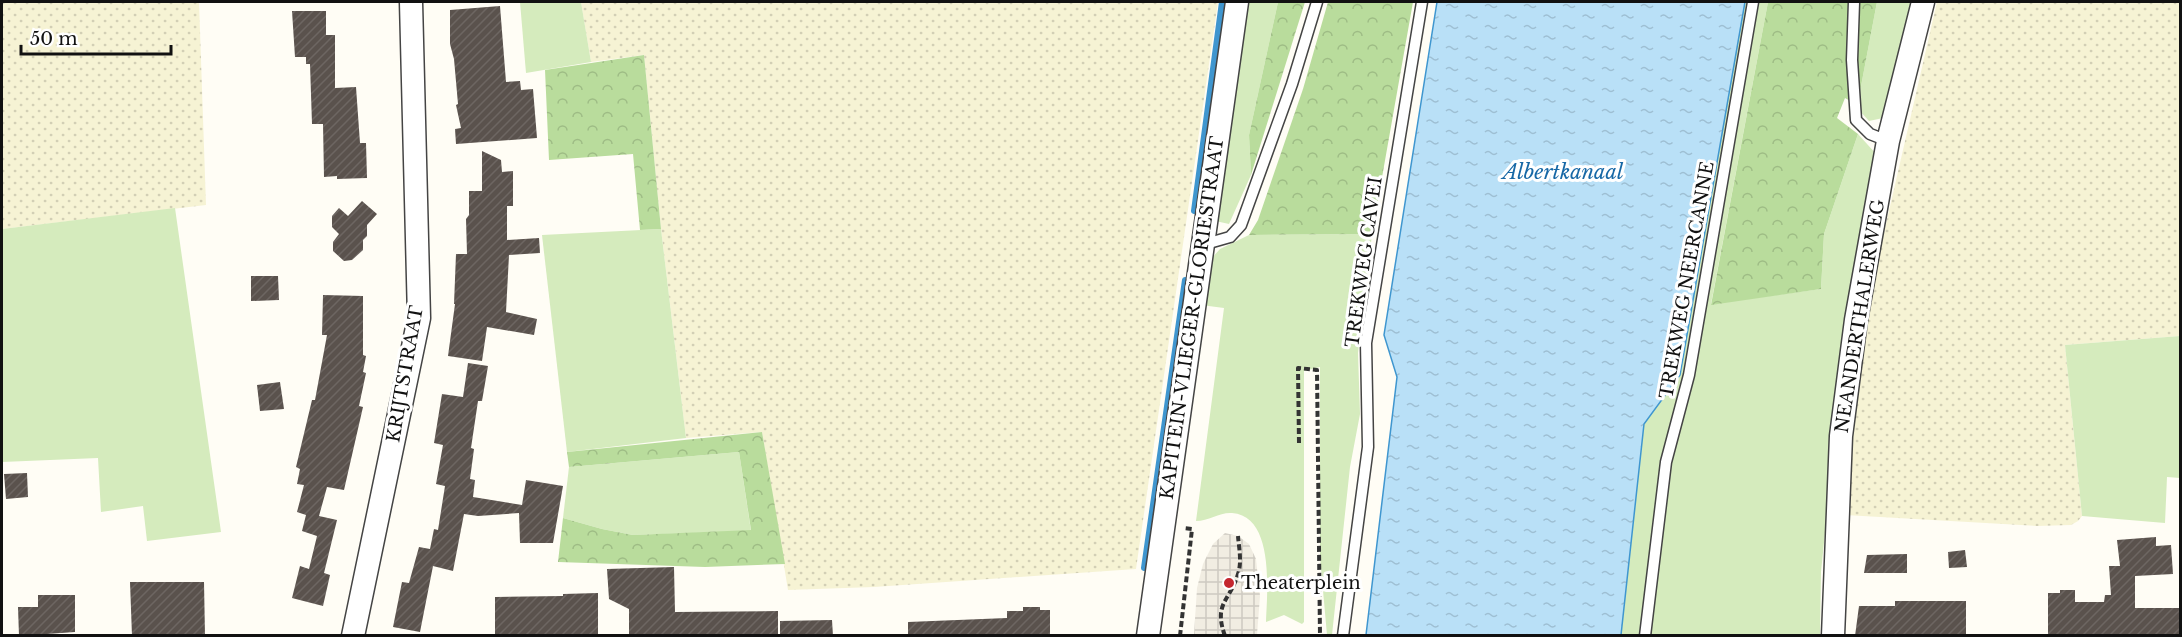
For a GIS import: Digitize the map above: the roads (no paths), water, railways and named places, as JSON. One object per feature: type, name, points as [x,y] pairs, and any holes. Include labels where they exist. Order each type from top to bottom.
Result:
[{"type":"street","name":"KRIJTSTRAAT","points":[[353,636],[419,318],[411,2]]},
{"type":"street","name":"KAPITEIN-VLIEGER-GLORIESTRAAT","points":[[1148,636],[1237,2]]},
{"type":"street","name":"NEANDERTHALERWEG","points":[[1833,636],[1840,436],[1856,320],[1888,141],[1923,2]]},
{"type":"lane","points":[[1202,245],[1230,237],[1241,225],[1292,84],[1317,2]]},
{"type":"lane","name":"TREKWEG CAVEI","points":[[1343,636],[1368,447],[1366,343],[1422,2]]},
{"type":"lane","name":"TREKWEG NEERCANNE","points":[[1645,636],[1666,462],[1689,375],[1753,2]]},
{"type":"lane","points":[[1854,2],[1852,60],[1856,120],[1870,134],[1888,141]]},
{"type":"water","name":"Albertkanaal","points":[[1437,2],[1745,2],[1680,375],[1644,424],[1621,635],[1366,635],[1397,377],[1384,335]]},
{"type":"waterway","points":[[1194,211],[1222,2]]},
{"type":"waterway","points":[[1144,568],[1185,280]]},
{"type":"place","name":"Theaterplein","points":[[1229,583]]}]
